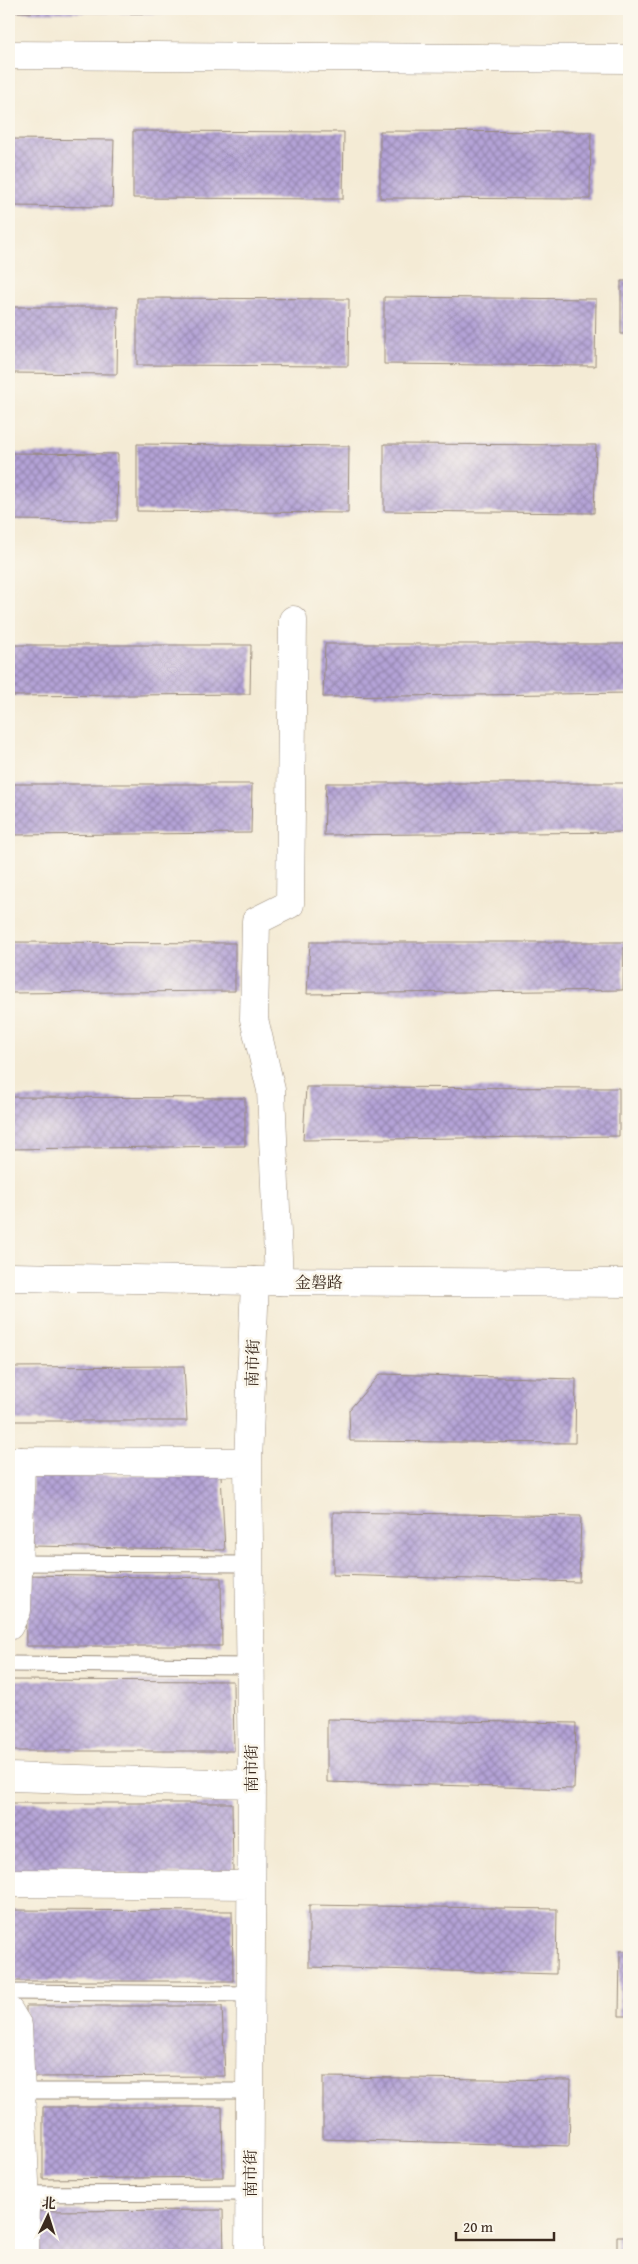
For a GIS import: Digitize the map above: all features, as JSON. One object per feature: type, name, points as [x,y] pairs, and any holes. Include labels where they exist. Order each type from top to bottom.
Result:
[{"type":"street","points":[[9,55],[629,59]]},
{"type":"street","name":"南市街","points":[[249,2255],[252,1784],[248,1462],[267,1281],[271,1090],[254,1019],[256,921],[290,904],[293,620]]},
{"type":"street","name":"金磐路","points":[[9,1277],[267,1281],[629,1283]]},
{"type":"street","points":[[9,1626],[17,1610],[14,1563],[15,1461],[248,1462]]},
{"type":"street","points":[[9,1777],[252,1784]]},
{"type":"street","points":[[9,1883],[251,1884]]},
{"type":"street","points":[[9,2011],[18,2026],[15,2091],[17,2194],[24,2255]]},
{"type":"lane","points":[[14,1563],[250,1564]]},
{"type":"lane","points":[[9,1664],[251,1666]]},
{"type":"lane","points":[[9,1992],[251,1994]]},
{"type":"lane","points":[[15,2091],[250,2091]]},
{"type":"lane","points":[[17,2194],[250,2193]]},
{"type":"building","points":[[9,9],[181,9],[181,14],[9,12]]},
{"type":"building","points":[[625,116],[629,116],[629,169],[625,169]]},
{"type":"building","points":[[133,131],[344,132],[343,199],[133,198]]},
{"type":"building","points":[[380,131],[591,132],[590,199],[380,198]]},
{"type":"building","points":[[9,139],[114,140],[112,207],[9,206]]},
{"type":"building","points":[[621,281],[629,281],[629,334],[621,334]]},
{"type":"building","points":[[384,297],[596,299],[595,366],[384,364]]},
{"type":"building","points":[[137,298],[349,299],[348,366],[137,365]]},
{"type":"building","points":[[9,307],[118,307],[117,374],[9,373]]},
{"type":"building","points":[[137,444],[349,446],[348,513],[137,511]]},
{"type":"building","points":[[384,444],[596,445],[594,513],[384,511]]},
{"type":"building","points":[[626,447],[629,447],[629,500],[627,500]]},
{"type":"building","points":[[9,453],[118,454],[117,521],[9,520]]},
{"type":"building","points":[[325,644],[629,644],[629,693],[323,697]]},
{"type":"building","points":[[9,645],[251,645],[250,694],[9,696]]},
{"type":"building","points":[[326,783],[629,783],[629,832],[324,835]]},
{"type":"building","points":[[9,784],[252,784],[251,833],[9,835]]},
{"type":"building","points":[[9,942],[235,943],[235,991],[9,993]]},
{"type":"building","points":[[310,942],[624,942],[623,990],[307,994]]},
{"type":"building","points":[[306,1087],[619,1088],[619,1136],[303,1140]]},
{"type":"building","points":[[9,1097],[245,1098],[245,1146],[9,1149]]},
{"type":"building","points":[[184,1366],[187,1421],[9,1421],[9,1367]]},
{"type":"building","points":[[380,1374],[576,1379],[575,1443],[350,1441],[349,1410]]},
{"type":"building","points":[[32,1475],[221,1475],[225,1550],[33,1546]]},
{"type":"building","points":[[333,1512],[581,1516],[579,1582],[333,1575]]},
{"type":"building","points":[[25,1575],[221,1578],[222,1646],[26,1646]]},
{"type":"building","points":[[9,1680],[233,1681],[234,1751],[9,1751]]},
{"type":"building","points":[[327,1719],[576,1723],[574,1789],[327,1782]]},
{"type":"building","points":[[9,1803],[232,1803],[233,1874],[9,1874]]},
{"type":"building","points":[[309,1905],[557,1909],[556,1974],[309,1967]]},
{"type":"building","points":[[9,1910],[232,1911],[233,1981],[9,1981]]},
{"type":"building","points":[[620,1951],[629,1951],[629,2016],[619,2016]]},
{"type":"building","points":[[26,2006],[222,2006],[225,2076],[26,2077]]},
{"type":"building","points":[[323,2077],[571,2080],[569,2146],[323,2139]]},
{"type":"building","points":[[43,2107],[222,2107],[223,2177],[43,2179]]},
{"type":"building","points":[[223,2210],[224,2255],[37,2255],[37,2211]]},
{"type":"building","points":[[617,2236],[629,2236],[629,2255],[617,2255]]}]
